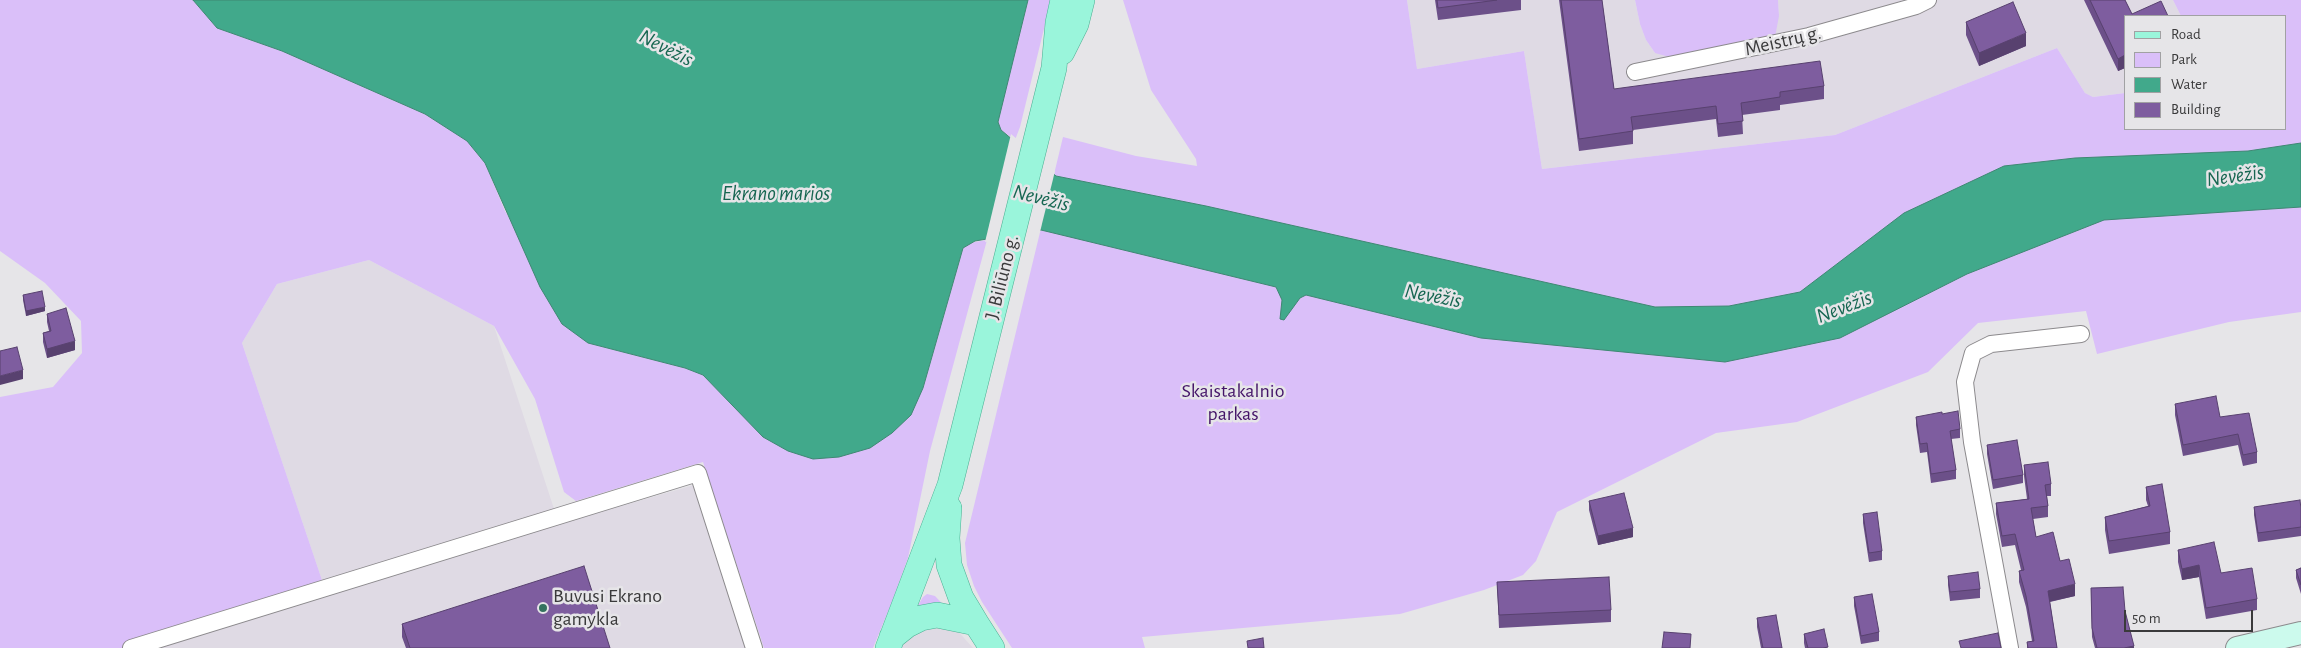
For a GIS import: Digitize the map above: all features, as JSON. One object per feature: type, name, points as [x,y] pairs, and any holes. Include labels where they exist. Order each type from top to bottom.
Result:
[{"type":"main road","name":"J. Biliūno g.","points":[[890,642],[950,485],[1054,68],[1058,23],[1063,0]]},
{"type":"main road","name":"J. Biliūno g.","points":[[1054,68],[1076,24],[1082,0]]},
{"type":"main road","name":"J. Biliūno g.","points":[[950,485],[947,538],[949,565],[961,598],[992,648]]},
{"type":"main road","points":[[890,642],[907,625],[921,618],[937,615],[976,622]]},
{"type":"main road","points":[[2237,648],[2276,643],[2301,633]]},
{"type":"street","name":"Meistrų g.","points":[[1635,72],[1801,38],[1916,6],[1928,0]]},
{"type":"street","points":[[2010,648],[1972,442],[1965,382],[1973,353],[1990,344],[2081,334]]},
{"type":"street","points":[[131,648],[698,473],[754,648]]},
{"type":"shaded area","points":[[1407,0],[1635,0],[1640,24],[1646,40],[1655,53],[1779,16],[1778,0],[2173,0],[2180,15],[2124,15],[2124,93],[2093,97],[2085,93],[2057,48],[1835,135],[1542,169],[1524,51],[1417,69]]},
{"type":"shaded area","points":[[369,260],[494,326],[559,524],[694,485],[746,648],[131,648],[325,589],[242,343],[277,284]]},
{"type":"shaded area","points":[[921,625],[956,629],[973,648],[898,648]]},
{"type":"green space","points":[[0,0],[193,0],[217,28],[282,51],[425,114],[467,141],[485,163],[505,211],[588,343],[685,368],[703,375],[724,396],[923,388],[963,248],[969,243],[987,240],[930,451],[908,558],[873,648],[764,648],[703,462],[576,501],[564,492],[535,399],[494,326],[369,260],[277,284],[242,343],[325,589],[131,648],[0,648],[0,397],[53,387],[82,353],[81,321],[45,283],[0,251]]},
{"type":"green space","points":[[1028,0],[1051,0],[1020,127],[1015,140],[1001,130],[997,122]]},
{"type":"green space","name":"Skaistakalnio parkas","points":[[1123,0],[1407,0],[1417,69],[1524,51],[1542,169],[1835,135],[2057,48],[2085,93],[2093,97],[2124,93],[2124,130],[2286,130],[2286,15],[2180,15],[2173,0],[2301,0],[2301,312],[2229,322],[2097,354],[2086,311],[1978,323],[1928,372],[1797,422],[1716,433],[1557,512],[1536,561],[1523,575],[1484,590],[1400,614],[1142,637],[1145,648],[1012,648],[982,602],[974,586],[967,565],[965,543],[1063,137],[1136,156],[1197,166],[1196,159],[1151,90]]},
{"type":"green space","points":[[1635,0],[1778,0],[1779,16],[1775,37],[1673,58],[1655,53],[1646,40],[1640,24]]},
{"type":"green space","points":[[927,594],[935,596],[950,612],[911,617],[923,597]]},
{"type":"water","name":"Ekrano marios","points":[[193,0],[1028,0],[998,122],[1001,130],[1056,176],[1206,206],[1655,307],[1729,306],[1800,292],[1904,213],[2004,166],[2075,158],[2248,151],[2301,143],[2301,207],[2104,220],[1967,274],[1840,338],[1725,362],[1481,338],[1306,295],[1300,298],[1284,320],[1280,319],[1282,300],[1276,287],[1041,230],[975,241],[963,248],[923,388],[911,415],[892,433],[870,448],[839,457],[813,459],[788,451],[763,437],[703,375],[685,368],[588,343],[562,324],[540,287],[485,163],[467,141],[425,114],[282,51],[217,28]]},
{"type":"pier","points":[[1011,134],[1055,171],[1040,232],[985,242]]},
{"type":"building","points":[[1437,0],[1497,0],[1438,8]]},
{"type":"building","points":[[1561,0],[1602,0],[1614,89],[1820,61],[1824,86],[1780,92],[1780,97],[1741,103],[1743,121],[1718,124],[1716,106],[1631,117],[1633,131],[1579,139]]},
{"type":"building","points":[[2090,0],[2125,0],[2132,14],[2161,1],[2168,15],[2124,15],[2124,56],[2118,59]]},
{"type":"building","points":[[2013,2],[2026,33],[1979,53],[1966,22]]},
{"type":"building","points":[[42,291],[45,307],[26,311],[23,295]]},
{"type":"building","points":[[66,308],[75,341],[47,349],[43,333],[51,331],[47,314]]},
{"type":"building","points":[[17,347],[23,370],[0,376],[0,351]]},
{"type":"building","points":[[2216,396],[2220,417],[2249,413],[2257,452],[2243,455],[2238,434],[2183,445],[2175,404]]},
{"type":"building","points":[[1958,411],[1960,429],[1950,431],[1956,470],[1931,474],[1927,443],[1920,444],[1916,417]]},
{"type":"building","points":[[2017,440],[2023,475],[1993,480],[1987,445]]},
{"type":"building","points":[[2048,462],[2051,484],[2045,485],[2048,506],[2031,508],[2036,537],[2053,532],[2060,561],[2069,559],[2075,584],[2048,591],[2057,648],[2028,648],[2027,642],[2034,641],[2026,596],[2019,571],[2024,570],[2015,534],[2002,536],[1996,503],[2029,499],[2024,465]]},
{"type":"building","points":[[2162,484],[2170,532],[2109,541],[2105,517],[2150,506],[2146,487]]},
{"type":"building","points":[[1624,493],[1633,528],[1598,536],[1589,501]]},
{"type":"building","points":[[2300,500],[2301,527],[2258,533],[2254,507]]},
{"type":"building","points":[[1877,512],[1882,551],[1869,553],[1863,514]]},
{"type":"building","points":[[2214,542],[2221,573],[2252,568],[2257,599],[2206,608],[2199,565],[2182,569],[2178,550]]},
{"type":"building","name":"Buvusi Ekrano gamykla","points":[[584,566],[610,648],[410,648],[402,624]]},
{"type":"building","points":[[2301,568],[2301,585],[2296,570]]},
{"type":"building","points":[[1978,572],[1980,589],[1950,592],[1948,576]]},
{"type":"building","points":[[1609,577],[1611,610],[1499,615],[1497,582]]},
{"type":"building","points":[[2123,587],[2125,611],[2134,646],[2097,648],[2092,628],[2091,588]]},
{"type":"building","points":[[1872,594],[1879,632],[1861,636],[1854,597]]},
{"type":"building","points":[[1776,615],[1782,648],[1763,648],[1757,618]]},
{"type":"building","points":[[1824,629],[1828,647],[1808,648],[1804,634]]},
{"type":"building","points":[[1664,632],[1691,634],[1690,648],[1662,648]]},
{"type":"building","points":[[1998,633],[2001,648],[1961,648],[1959,641]]},
{"type":"building","points":[[1263,638],[1264,648],[1248,648],[1247,641]]},
{"type":"place","name":"Buvusi Ekrano gamykla","points":[[543,608]]},
{"type":"water label","name":"Nevėžis","points":[[666,48]]},
{"type":"water label","name":"Nevėžis","points":[[2235,176]]},
{"type":"water label","name":"Nevėžis","points":[[1041,198]]},
{"type":"water label","name":"Nevėžis","points":[[1433,296]]},
{"type":"water label","name":"Nevėžis","points":[[1844,307]]}]
